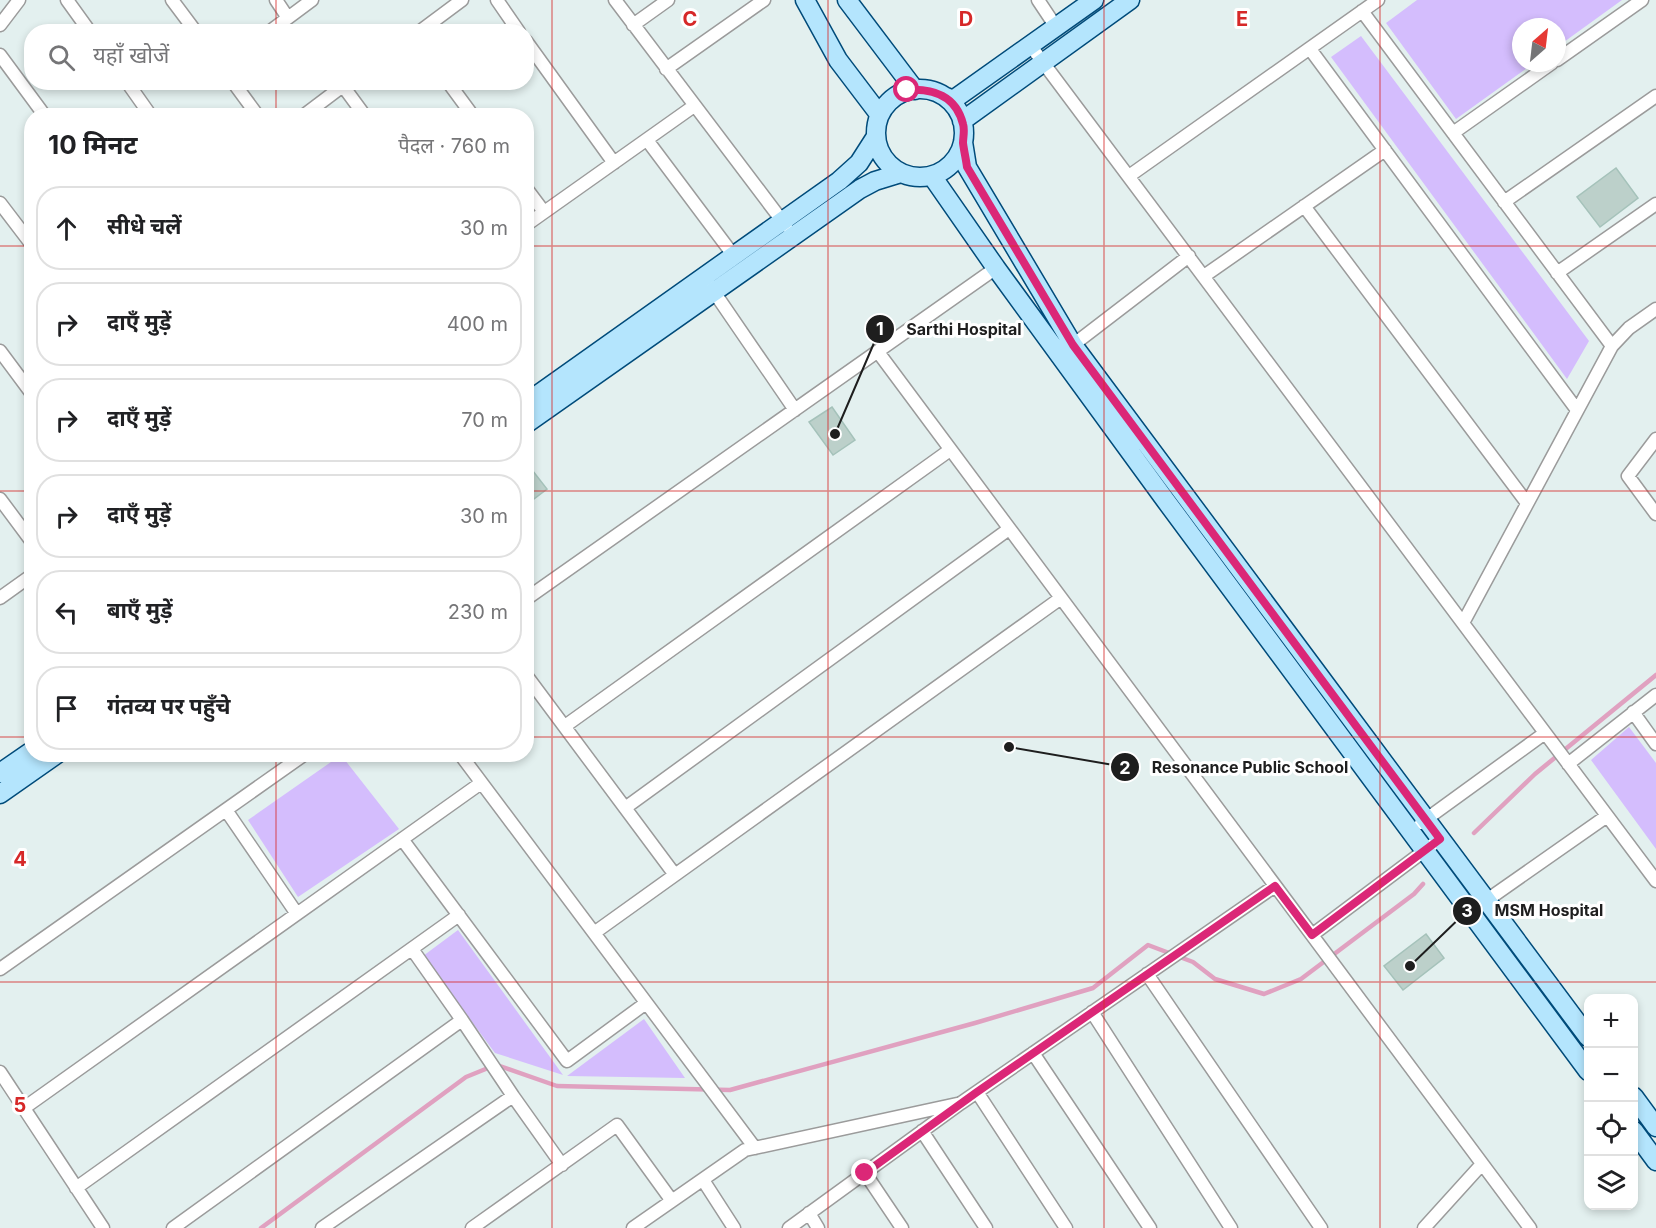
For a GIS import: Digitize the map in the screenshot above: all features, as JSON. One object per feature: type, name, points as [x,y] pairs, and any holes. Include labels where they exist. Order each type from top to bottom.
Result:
[{"type":"street","points":[[0,26],[19,0]]},
{"type":"street","points":[[67,0],[84,24]]},
{"type":"street","points":[[172,0],[190,24]]},
{"type":"street","points":[[276,0],[288,18]]},
{"type":"street","points":[[280,24],[312,0]]},
{"type":"street","points":[[429,24],[462,0]]},
{"type":"street","points":[[496,0],[513,24]]},
{"type":"street","points":[[615,0],[788,229]]},
{"type":"street","points":[[633,25],[668,0]]},
{"type":"street","points":[[666,69],[764,0]]},
{"type":"street","points":[[805,0],[838,60],[879,114]]},
{"type":"street","points":[[849,0],[915,90]]},
{"type":"street","points":[[1038,0],[1056,27]]},
{"type":"street","points":[[963,142],[958,157],[946,170],[932,176],[916,177],[901,173],[889,165],[879,152],[875,138],[879,114],[893,97],[907,90],[932,91],[953,100],[1094,0]]},
{"type":"street","points":[[962,121],[1130,0]]},
{"type":"street","points":[[1129,176],[1378,0]]},
{"type":"street","points":[[1566,54],[1642,0]]},
{"type":"street","points":[[1362,11],[1612,346]]},
{"type":"street","points":[[1030,45],[1656,881]]},
{"type":"street","points":[[1310,49],[1577,410]]},
{"type":"street","points":[[534,52],[614,163]]},
{"type":"street","points":[[0,56],[24,88]]},
{"type":"street","points":[[1453,133],[1539,72]]},
{"type":"street","points":[[26,90],[39,108]]},
{"type":"street","points":[[133,90],[145,108]]},
{"type":"street","points":[[240,90],[252,108]]},
{"type":"street","points":[[314,108],[338,90]]},
{"type":"street","points":[[350,90],[360,108]]},
{"type":"street","points":[[454,90],[467,108]]},
{"type":"street","points":[[1504,201],[1656,96]]},
{"type":"street","points":[[946,97],[958,110],[964,125],[963,142],[967,167],[1073,345],[1584,1032]]},
{"type":"street","points":[[534,219],[694,106]]},
{"type":"street","points":[[534,418],[709,285],[788,229],[852,170],[875,138]]},
{"type":"street","points":[[647,140],[734,256]]},
{"type":"street","points":[[1204,276],[1384,150]]},
{"type":"street","points":[[534,398],[709,285],[734,256],[875,181],[901,173]]},
{"type":"street","points":[[932,176],[996,268],[1584,1066]]},
{"type":"street","points":[[534,199],[544,212]]},
{"type":"street","points":[[0,204],[24,235]]},
{"type":"street","points":[[1557,273],[1656,204]]},
{"type":"street","points":[[1305,206],[1527,503]]},
{"type":"street","points":[[1073,345],[1189,256]]},
{"type":"street","points":[[534,593],[996,268]]},
{"type":"street","points":[[709,285],[795,410]]},
{"type":"street","points":[[1463,623],[1612,346],[1629,328],[1656,309]]},
{"type":"street","points":[[0,351],[24,383]]},
{"type":"street","points":[[878,352],[1530,1228]]},
{"type":"street","points":[[1656,439],[1628,476],[1656,514]]},
{"type":"street","points":[[565,726],[950,450]]},
{"type":"street","points":[[0,499],[24,531]]},
{"type":"street","points":[[625,808],[1009,529]]},
{"type":"street","points":[[0,598],[24,581]]},
{"type":"street","points":[[594,933],[1061,598]]},
{"type":"street","points":[[534,685],[675,875]]},
{"type":"street","points":[[1563,756],[1634,712],[1656,694]]},
{"type":"street","points":[[1634,712],[1656,744]]},
{"type":"street","points":[[1410,831],[1545,733]]},
{"type":"street","points":[[0,773],[24,756]]},
{"type":"street","points":[[0,794],[46,762]]},
{"type":"street","points":[[0,969],[294,762]]},
{"type":"street","points":[[466,762],[755,1148]]},
{"type":"street","points":[[24,1108],[481,783]]},
{"type":"street","points":[[226,810],[297,914]]},
{"type":"street","points":[[1470,912],[1607,816]]},
{"type":"street","points":[[402,839],[567,1061],[646,1003]]},
{"type":"street","points":[[1312,935],[1440,839]]},
{"type":"street","points":[[789,1228],[961,1103],[1275,886]]},
{"type":"street","points":[[76,1188],[459,915]]},
{"type":"street","points":[[412,949],[562,1165]]},
{"type":"street","points":[[1147,974],[1315,1225]]},
{"type":"street","points":[[1092,1012],[1231,1228]]},
{"type":"street","points":[[173,1228],[462,1020]]},
{"type":"street","points":[[1033,1053],[1150,1228]]},
{"type":"street","points":[[0,1072],[103,1228]]},
{"type":"street","points":[[977,1092],[1066,1228]]},
{"type":"street","points":[[322,1228],[513,1096]]},
{"type":"street","points":[[1638,1102],[1656,1127]]},
{"type":"street","points":[[633,1228],[745,1150],[961,1103]]},
{"type":"street","points":[[472,1228],[617,1125],[672,1201]]},
{"type":"street","points":[[922,1131],[986,1228]]},
{"type":"street","points":[[1638,1136],[1656,1161]]},
{"type":"street","points":[[1424,1228],[1482,1164]]},
{"type":"street","points":[[865,1173],[902,1228]]},
{"type":"street","points":[[703,1180],[734,1228]]},
{"type":"street","points":[[809,1213],[819,1228]]},
{"type":"shaded area","points":[[1417,0],[1622,0],[1566,40],[1566,18],[1512,18],[1512,72],[1521,72],[1456,119],[1386,23]]},
{"type":"shaded area","points":[[1361,36],[1589,341],[1567,379],[1331,57]]},
{"type":"shaded area","points":[[1629,727],[1656,763],[1656,849],[1591,760]]},
{"type":"shaded area","points":[[331,762],[346,762],[399,829],[298,897],[248,820]]},
{"type":"shaded area","points":[[458,930],[563,1075],[495,1053],[423,956]]},
{"type":"shaded area","points":[[644,1019],[685,1078],[567,1076]]},
{"type":"building","points":[[1616,168],[1638,198],[1600,227],[1577,197]]},
{"type":"building","points":[[832,407],[855,440],[833,455],[809,422]]},
{"type":"building","points":[[534,472],[547,489],[534,499]]},
{"type":"building","points":[[1426,934],[1444,958],[1403,990],[1384,966]]},
{"type":"waterway","points":[[1474,833],[1535,774],[1656,675]]},
{"type":"waterway","points":[[261,1228],[466,1077],[493,1066],[497,1065],[557,1086],[730,1090],[1093,988],[1148,945],[1193,962],[1215,979],[1264,994],[1301,979],[1414,894],[1423,884]]},
{"type":"place","name":"Sarthi Hospital","points":[[835,434]]},
{"type":"place","name":"Resonance Public School","points":[[1009,747]]},
{"type":"place","name":"MSM Hospital","points":[[1410,966]]},
{"type":"route","points":[[865,1173],[977,1092],[1275,886],[1312,935],[1440,839],[1073,345],[967,167],[963,142],[964,125],[958,110],[946,97],[932,91],[907,90]]}]
